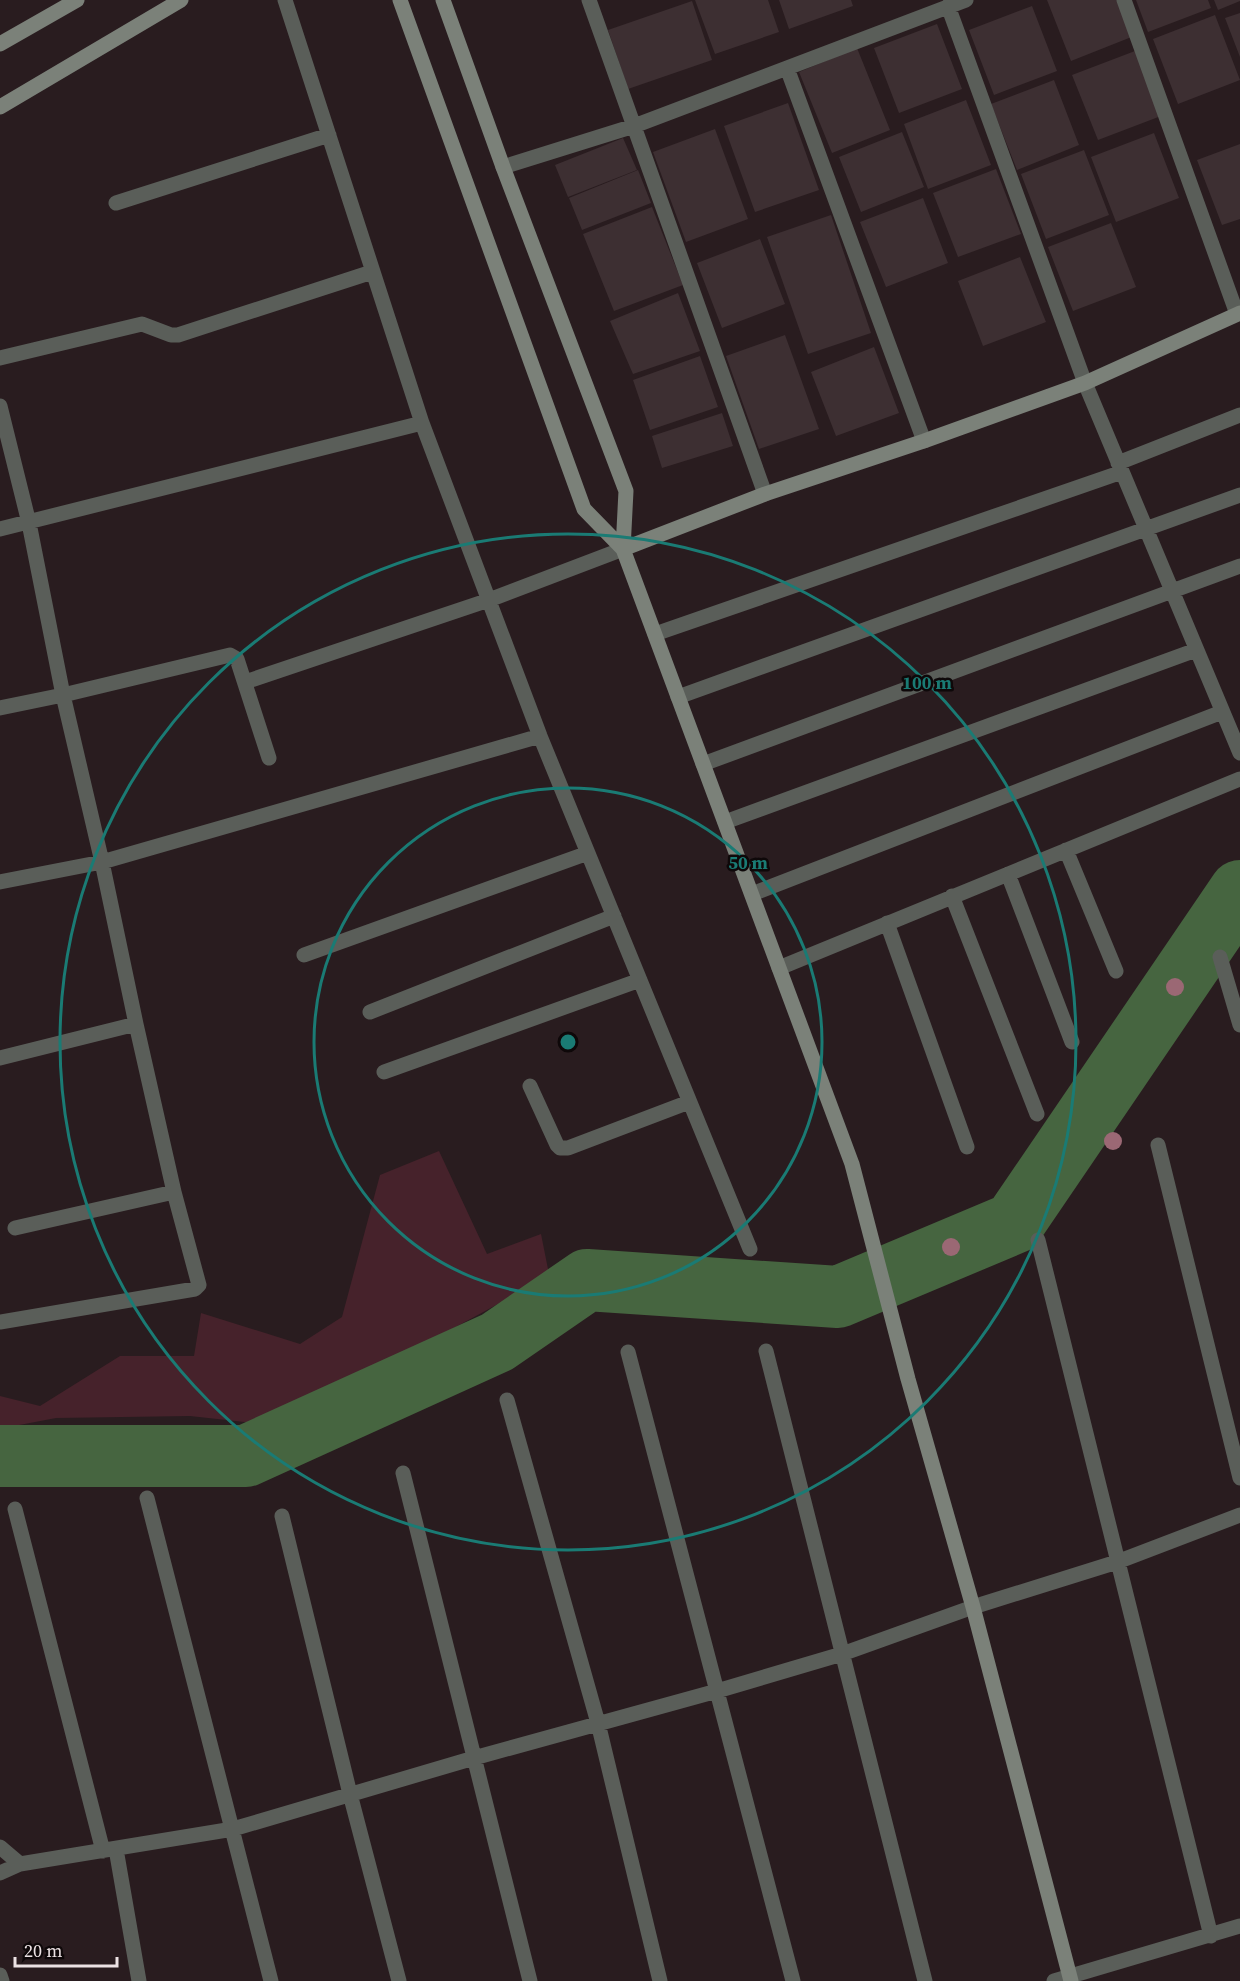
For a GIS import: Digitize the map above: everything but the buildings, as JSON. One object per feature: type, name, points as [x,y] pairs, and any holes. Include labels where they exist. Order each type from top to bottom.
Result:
[{"type":"street","points":[[0,44],[77,0]]},
{"type":"street","points":[[0,107],[181,0]]},
{"type":"street","points":[[285,0],[422,423],[540,736],[750,1250]]},
{"type":"street","points":[[400,0],[584,509],[623,549]]},
{"type":"street","points":[[443,0],[503,167],[626,491],[623,549],[852,1164],[908,1379],[973,1607],[1071,1979]]},
{"type":"street","points":[[589,0],[765,494]]},
{"type":"street","points":[[503,167],[634,126],[966,0]]},
{"type":"street","points":[[245,682],[489,600],[765,494],[1085,384],[1239,314],[1124,0]]},
{"type":"street","points":[[948,6],[1085,384],[1240,753]]},
{"type":"street","points":[[787,68],[924,441]]},
{"type":"street","points":[[116,203],[329,135]]},
{"type":"street","points":[[0,358],[142,324],[178,335],[372,272]]},
{"type":"street","points":[[0,406],[29,523],[63,695],[174,1192],[199,1282],[198,1287],[0,1322]]},
{"type":"street","points":[[655,634],[1120,468],[1240,415]]},
{"type":"street","points":[[0,529],[422,423]]},
{"type":"street","points":[[678,698],[1240,495]]},
{"type":"street","points":[[703,764],[1240,566]]},
{"type":"street","points":[[725,822],[1196,650]]},
{"type":"street","points":[[0,708],[230,655],[237,659],[269,758]]},
{"type":"street","points":[[752,894],[1222,712]]},
{"type":"street","points":[[0,882],[102,862],[540,736]]},
{"type":"street","points":[[779,968],[1240,779]]},
{"type":"street","points":[[1066,850],[1116,972]]},
{"type":"street","points":[[304,955],[588,853]]},
{"type":"street","points":[[1008,874],[1072,1042]]},
{"type":"street","points":[[952,896],[1037,1114]]},
{"type":"street","points":[[370,1012],[614,916]]},
{"type":"street","points":[[887,922],[968,1147]]},
{"type":"street","points":[[1220,957],[1240,1025]]},
{"type":"street","points":[[384,1072],[640,981]]},
{"type":"street","points":[[0,1058],[136,1024]]},
{"type":"street","points":[[530,1086],[558,1145],[563,1148],[689,1102]]},
{"type":"street","points":[[1158,1145],[1240,1478]]},
{"type":"street","points":[[15,1228],[174,1192]]},
{"type":"street","points":[[1038,1240],[1211,1936]]},
{"type":"street","points":[[766,1351],[926,1981]]},
{"type":"street","points":[[628,1352],[793,1981]]},
{"type":"street","points":[[507,1400],[598,1723],[660,1981]]},
{"type":"street","points":[[404,1473],[530,1981]]},
{"type":"street","points":[[147,1498],[271,1981]]},
{"type":"street","points":[[15,1509],[110,1850],[139,1981]]},
{"type":"street","points":[[0,1873],[20,1864],[233,1829],[474,1758],[717,1691],[842,1654],[973,1607],[1117,1562],[1240,1515]]},
{"type":"street","points":[[282,1516],[350,1794],[399,1981]]},
{"type":"street","points":[[0,1847],[20,1864]]},
{"type":"street","points":[[1054,1981],[1071,1979],[1240,1926]]},
{"type":"street","points":[[0,1975],[2,1981]]},
{"type":"shaded area","points":[[439,1151],[487,1254],[541,1234],[549,1274],[522,1291],[319,1401],[263,1424],[190,1416],[56,1418],[14,1426],[0,1426],[0,1396],[40,1406],[120,1356],[194,1356],[201,1313],[300,1344],[342,1317],[380,1175]]},
{"type":"waterway","points":[[0,1456],[246,1456],[497,1342],[587,1280],[838,1297],[1014,1223],[1240,891]]}]
